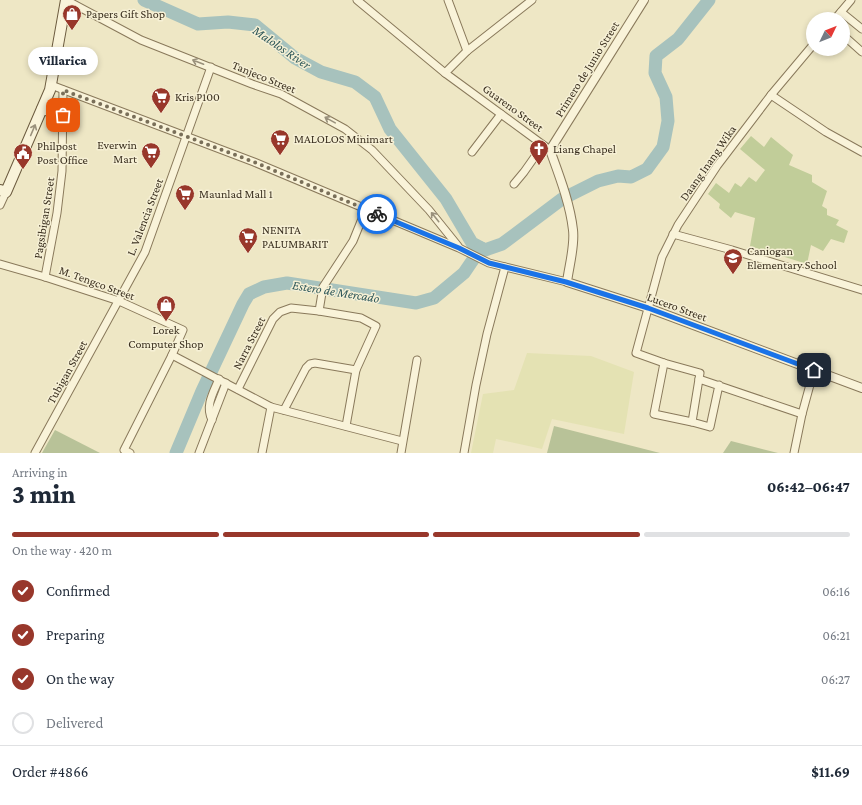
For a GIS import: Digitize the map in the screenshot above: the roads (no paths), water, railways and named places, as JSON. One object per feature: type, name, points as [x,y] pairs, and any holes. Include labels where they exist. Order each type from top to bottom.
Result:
[{"type":"main road","points":[[3,191],[42,109],[51,85],[66,0]]},
{"type":"main road","points":[[42,109],[63,115]]},
{"type":"street","name":"Tanjeco Street","points":[[66,0],[141,40],[281,94],[345,129],[372,150],[429,210],[459,248]]},
{"type":"street","name":"Guareno Street","points":[[357,0],[445,73],[547,148]]},
{"type":"street","points":[[448,0],[467,51]]},
{"type":"street","points":[[445,73],[467,51],[532,0]]},
{"type":"street","name":"Primero de Junio Street","points":[[547,148],[644,0]]},
{"type":"street","points":[[841,12],[851,0]]},
{"type":"street","points":[[850,19],[862,29]]},
{"type":"street","points":[[850,41],[862,52]]},
{"type":"street","name":"Daang Inang Wika","points":[[664,363],[636,353],[662,257],[673,234],[717,166],[771,95],[806,53]]},
{"type":"street","name":"L. Valencia Street","points":[[119,301],[148,246],[185,137],[211,67]]},
{"type":"street","name":"Lucero Street","points":[[51,85],[254,162],[459,248],[489,263],[566,282],[648,308],[862,388]]},
{"type":"street","name":"Pagsibigan Street","points":[[45,277],[57,213],[62,171],[63,90]]},
{"type":"street","points":[[771,95],[826,132],[862,152]]},
{"type":"street","points":[[472,152],[501,114]]},
{"type":"street","points":[[514,184],[547,148],[564,191],[574,230],[573,247],[566,282]]},
{"type":"street","points":[[0,205],[3,191]]},
{"type":"street","points":[[319,311],[323,287],[353,241],[366,209]]},
{"type":"street","points":[[673,234],[732,250],[862,290]]},
{"type":"street","name":"M. Tengco Street","points":[[0,264],[119,301],[183,330],[172,355]]},
{"type":"street","points":[[464,453],[476,385],[504,267]]},
{"type":"street","name":"Tubigan Street","points":[[35,453],[119,301]]},
{"type":"street","name":"Narra Street","points":[[238,389],[273,319],[280,312],[292,308],[361,318],[376,326],[356,370]]},
{"type":"street","points":[[130,453],[124,450],[172,355],[271,407],[402,441]]},
{"type":"street","points":[[401,453],[417,360]]},
{"type":"street","points":[[284,410],[306,368],[310,364],[314,363],[356,370],[346,426]]},
{"type":"street","points":[[692,422],[700,373],[664,363],[654,414],[710,427],[719,385]]},
{"type":"street","points":[[794,453],[802,414],[814,370]]},
{"type":"street","points":[[212,420],[208,408],[216,378]]},
{"type":"street","points":[[699,379],[802,414]]},
{"type":"street","points":[[200,453],[226,383]]},
{"type":"street","points":[[262,453],[271,407]]},
{"type":"waterway","name":"Malolos River","points":[[144,0],[198,24],[228,22],[255,25],[295,58],[321,72],[355,82],[375,97],[390,129],[446,199],[472,243],[485,250],[502,244],[562,199],[598,181],[618,176],[631,177],[647,169],[663,147],[668,121],[666,97],[655,73],[656,56],[678,39],[709,0]]},
{"type":"waterway","name":"Estero de Mercado","points":[[176,453],[202,391],[249,294],[264,287],[287,283],[416,303],[434,298],[464,273],[481,248]]},
{"type":"place","name":"Papers Gift Shop","points":[[72,31]]},
{"type":"place","name":"Kris P100","points":[[161,114]]},
{"type":"place","name":"Villarica","points":[[63,115]]},
{"type":"place","name":"MALOLOS Minimart","points":[[280,156]]},
{"type":"place","name":"Liang Chapel","points":[[539,166]]},
{"type":"place","name":"Everwin Mart","points":[[151,169]]},
{"type":"place","name":"Philpost Post Office","points":[[23,170]]},
{"type":"place","name":"Maunlad Mall 1","points":[[185,211]]},
{"type":"place","name":"NENITA PALUMBARIT","points":[[248,254]]},
{"type":"place","name":"Caniogan Elementary School","points":[[733,275]]},
{"type":"place","name":"Lorek Computer Shop","points":[[166,322]]}]
